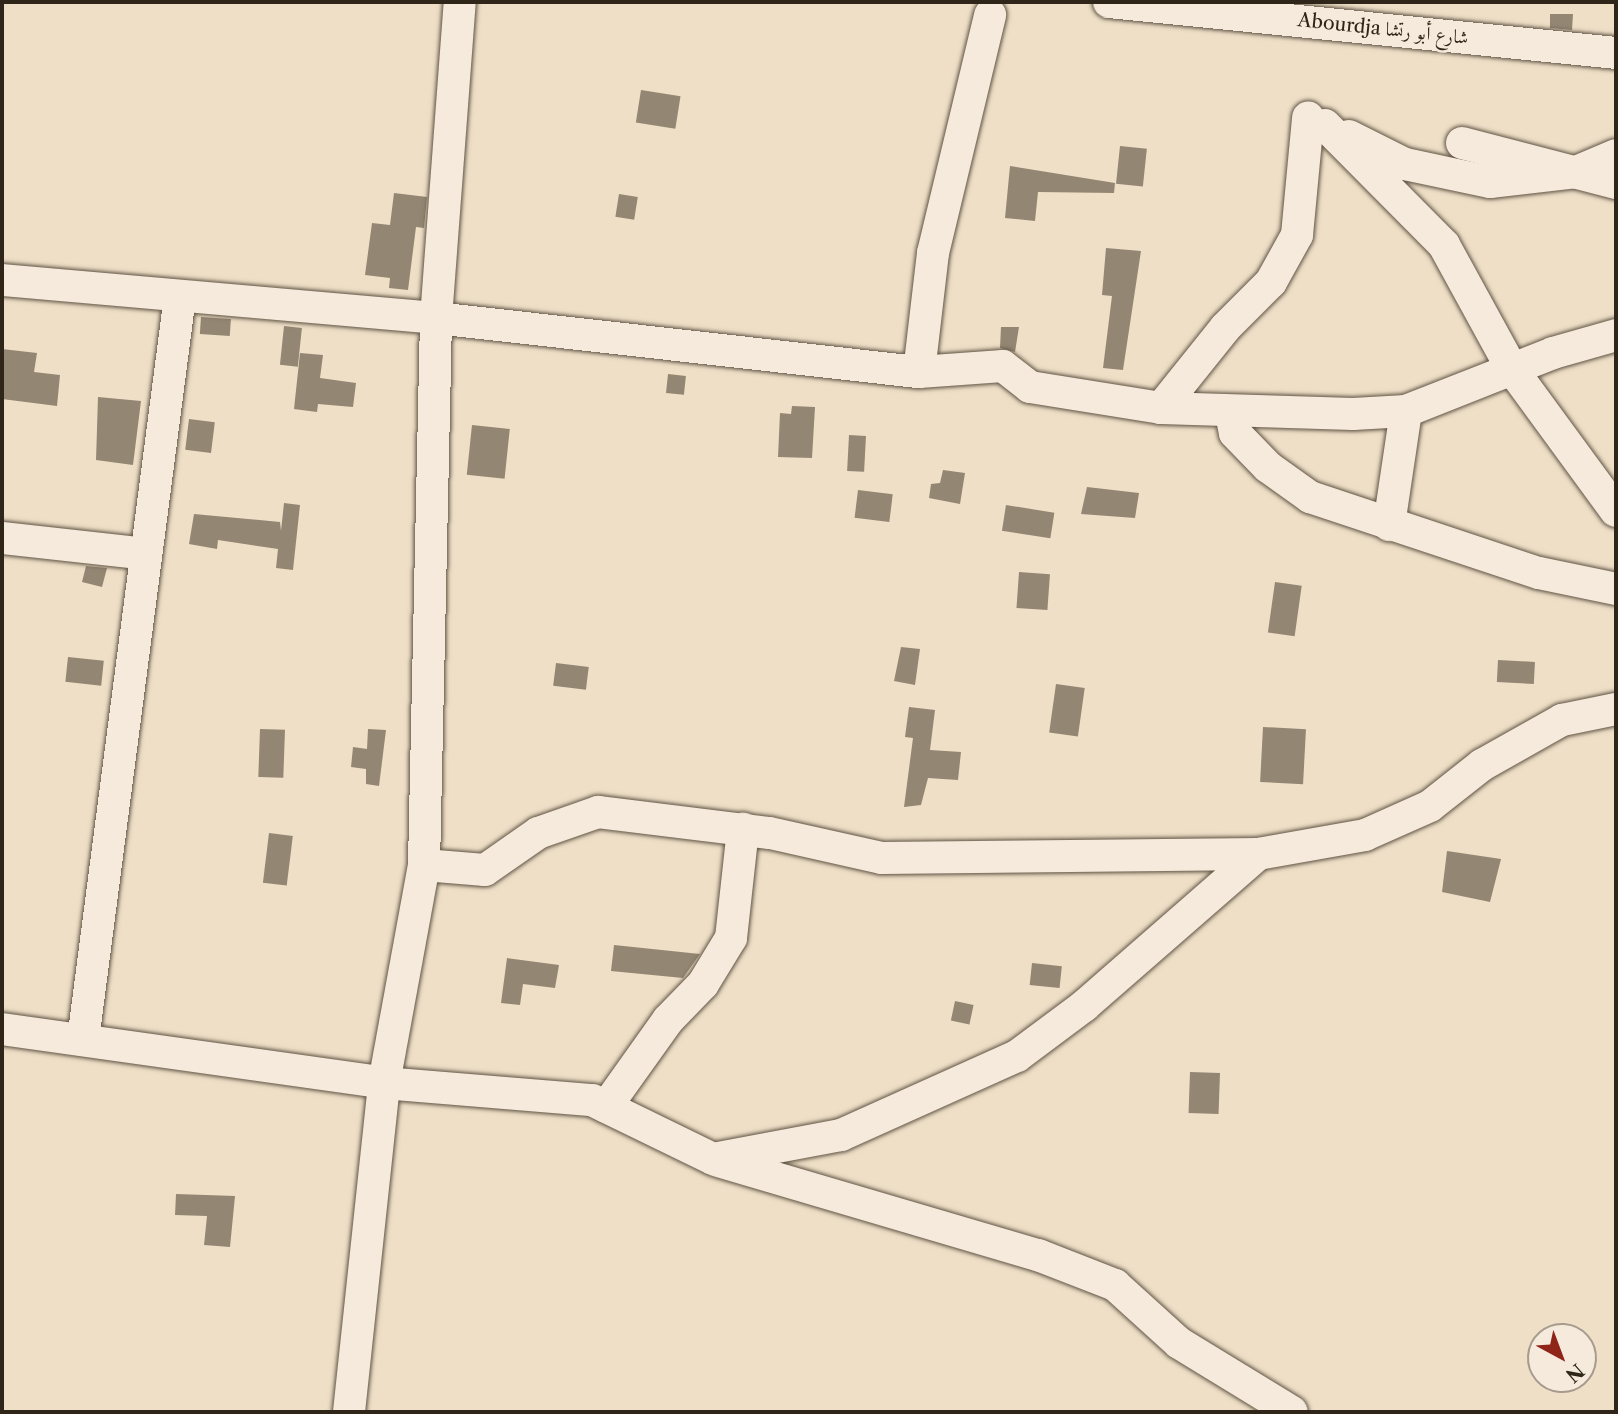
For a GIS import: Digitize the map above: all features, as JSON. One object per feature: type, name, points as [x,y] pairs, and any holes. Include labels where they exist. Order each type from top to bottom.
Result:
[{"type":"street","points":[[348,1412],[384,1083],[424,864],[436,318],[460,2]]},
{"type":"street","name":"Abourdja شارع أبو رتشا","points":[[1109,2],[1616,53]]},
{"type":"street","points":[[919,372],[933,253],[989,15]]},
{"type":"street","points":[[1161,408],[1225,328],[1271,282],[1297,235],[1308,118]]},
{"type":"street","points":[[1616,155],[1576,172],[1490,182],[1405,164],[1325,125],[1444,245],[1512,369],[1616,511]]},
{"type":"street","points":[[1462,144],[1616,183]]},
{"type":"street","points":[[2,280],[436,318],[919,372],[1003,366],[1030,387],[1161,408],[1231,413],[1406,411],[1512,369],[1616,335]]},
{"type":"street","points":[[83,1040],[180,296]]},
{"type":"street","points":[[1389,525],[1406,411]]},
{"type":"street","points":[[1231,413],[1235,433],[1268,467],[1310,497],[1539,573],[1616,589]]},
{"type":"street","points":[[2,538],[146,554]]},
{"type":"street","points":[[424,864],[485,870],[538,833],[598,812],[743,829],[882,858],[1258,854],[1365,835],[1430,806],[1482,765],[1562,720],[1616,709]]},
{"type":"street","points":[[606,1107],[668,1020],[703,984],[731,938],[743,829]]},
{"type":"street","points":[[713,1159],[841,1135],[1017,1056],[1084,1006],[1258,854]]},
{"type":"street","points":[[2,1029],[384,1083],[592,1100],[713,1159],[1038,1255],[1115,1285],[1179,1343],[1292,1412]]},
{"type":"building","points":[[1550,14],[1573,14],[1572,30],[1550,28]]},
{"type":"building","points":[[641,90],[681,96],[675,129],[636,123]]},
{"type":"building","points":[[1120,146],[1147,149],[1143,187],[1116,184]]},
{"type":"building","points":[[1010,166],[1115,183],[1114,193],[1038,192],[1035,221],[1005,218]]},
{"type":"building","points":[[394,193],[427,197],[424,228],[416,227],[408,290],[389,288],[390,278],[365,275],[372,223],[390,225]]},
{"type":"building","points":[[619,194],[638,197],[634,220],[615,217]]},
{"type":"building","points":[[1106,248],[1141,251],[1123,370],[1103,368],[1112,296],[1102,295]]},
{"type":"building","points":[[201,317],[231,319],[230,336],[200,334]]},
{"type":"building","points":[[284,326],[302,328],[298,367],[280,365]]},
{"type":"building","points":[[1001,327],[1019,327],[1015,352],[1000,348]]},
{"type":"building","points":[[2,349],[37,353],[34,372],[60,375],[57,406],[2,399]]},
{"type":"building","points":[[300,353],[323,355],[320,378],[356,383],[353,407],[318,404],[317,412],[294,409]]},
{"type":"building","points":[[668,374],[686,376],[684,395],[666,393]]},
{"type":"building","points":[[98,397],[141,401],[133,465],[96,460]]},
{"type":"building","points":[[792,406],[815,407],[812,458],[778,457],[780,413],[791,414]]},
{"type":"building","points":[[189,419],[215,422],[211,453],[185,450]]},
{"type":"building","points":[[472,425],[510,429],[505,479],[467,475]]},
{"type":"building","points":[[849,435],[866,436],[864,472],[847,471]]},
{"type":"building","points":[[943,470],[965,473],[960,504],[929,498],[931,484],[940,483]]},
{"type":"building","points":[[1087,487],[1139,493],[1135,518],[1081,514]]},
{"type":"building","points":[[858,490],[893,494],[889,522],[855,518]]},
{"type":"building","points":[[284,503],[300,505],[293,570],[276,568],[278,549],[218,540],[217,549],[189,544],[194,514],[280,522],[281,531]]},
{"type":"building","points":[[1006,505],[1054,513],[1050,538],[1002,531]]},
{"type":"building","points":[[86,566],[107,568],[102,587],[82,582]]},
{"type":"building","points":[[1019,572],[1050,574],[1047,610],[1016,608]]},
{"type":"building","points":[[1275,582],[1302,586],[1295,636],[1268,633]]},
{"type":"building","points":[[901,647],[920,649],[915,685],[894,681]]},
{"type":"building","points":[[68,657],[104,661],[101,686],[65,682]]},
{"type":"building","points":[[1498,660],[1535,662],[1534,684],[1497,682]]},
{"type":"building","points":[[556,663],[589,667],[586,690],[553,686]]},
{"type":"building","points":[[1056,684],[1085,688],[1078,737],[1049,733]]},
{"type":"building","points":[[909,707],[935,710],[930,750],[961,752],[958,780],[928,778],[921,805],[904,807],[913,738],[905,737]]},
{"type":"building","points":[[1263,727],[1306,729],[1303,784],[1260,782]]},
{"type":"building","points":[[260,729],[285,730],[283,778],[258,777]]},
{"type":"building","points":[[368,729],[386,730],[379,786],[366,784],[366,769],[351,767],[353,747],[367,749]]},
{"type":"building","points":[[269,833],[293,836],[287,886],[263,883]]},
{"type":"building","points":[[1447,851],[1501,859],[1490,902],[1442,892]]},
{"type":"building","points":[[614,945],[700,954],[683,978],[611,971]]},
{"type":"building","points":[[507,958],[559,965],[555,988],[523,984],[520,1005],[501,1003]]},
{"type":"building","points":[[1032,963],[1062,966],[1060,988],[1030,985]]},
{"type":"building","points":[[955,1001],[974,1005],[969,1025],[951,1021]]},
{"type":"building","points":[[1190,1072],[1220,1073],[1219,1114],[1189,1113]]},
{"type":"building","points":[[176,1194],[235,1196],[230,1247],[204,1245],[207,1216],[175,1215]]}]
